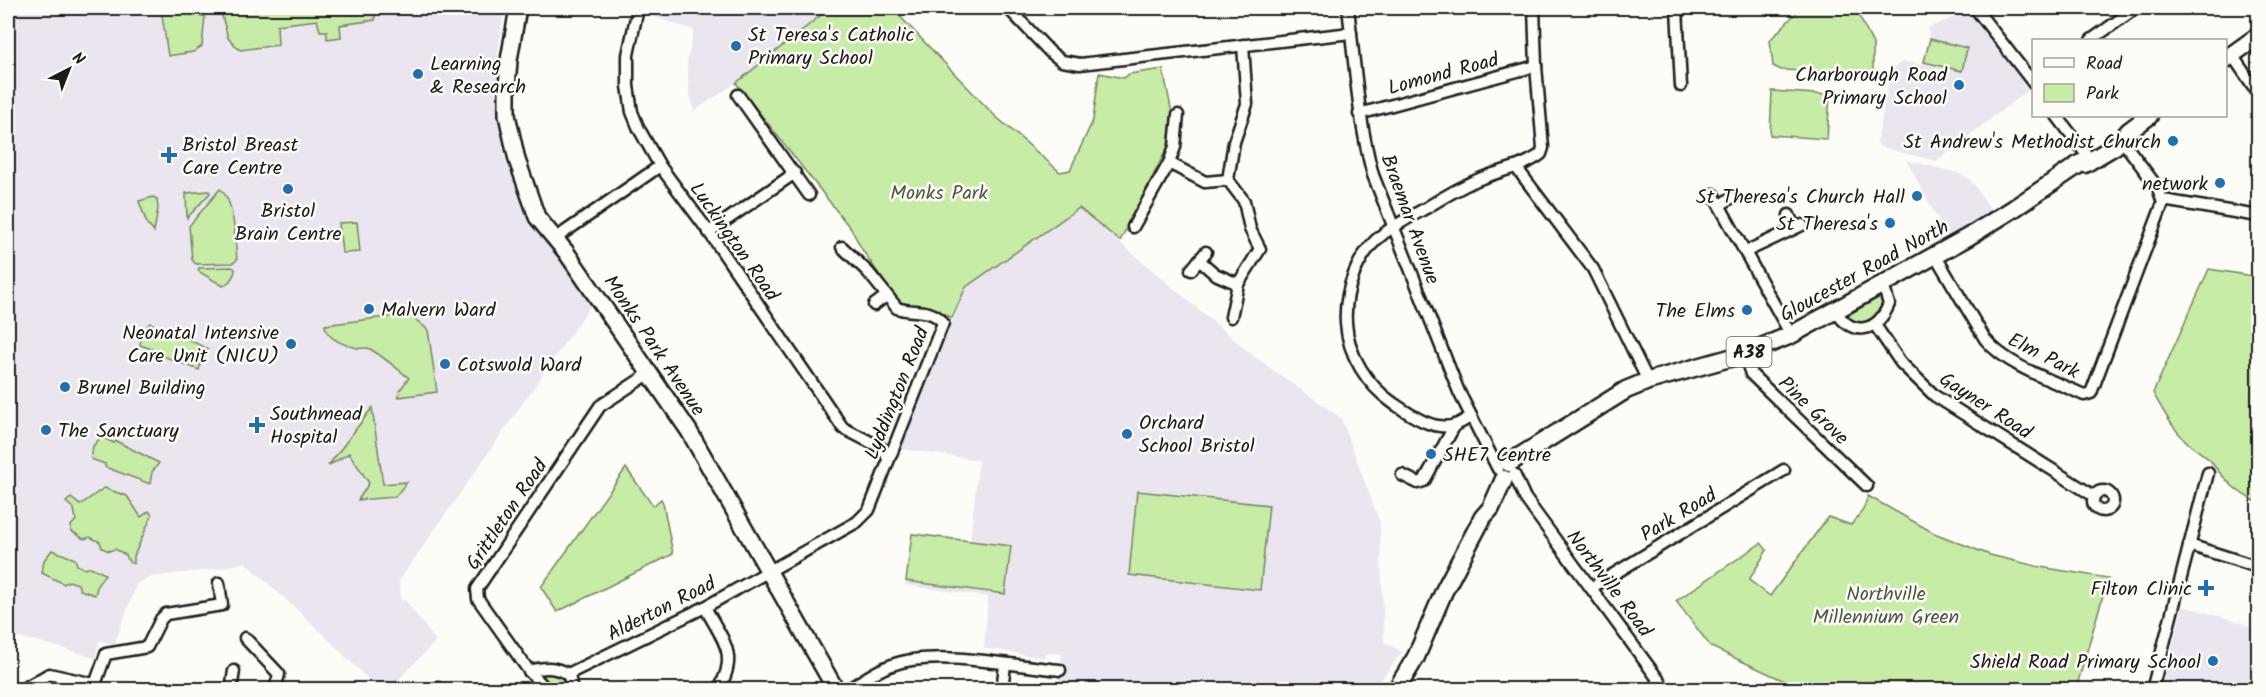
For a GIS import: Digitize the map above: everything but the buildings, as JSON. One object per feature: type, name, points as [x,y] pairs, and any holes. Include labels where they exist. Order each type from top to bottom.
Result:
[{"type":"main road","points":[[2229,57],[2259,36]]},
{"type":"main road","name":"Gloucester Road North","points":[[1506,471],[1539,442],[1558,433],[1605,402],[1648,381],[1744,354],[1791,335],[1883,285],[1939,261],[2084,158],[2085,164],[2115,146],[2148,117]]},
{"type":"main road","points":[[1396,690],[1416,657],[1452,578],[1506,471]]},
{"type":"main road","points":[[1387,690],[1398,676],[1404,674]]},
{"type":"street","name":"Monks Park Avenue","points":[[518,8],[509,60],[507,115],[517,160],[537,217],[556,238],[689,431],[836,690]]},
{"type":"street","name":"Luckington Road","points":[[638,8],[628,55],[632,112],[639,129],[660,166],[709,232],[843,428],[880,447],[885,451],[888,460]]},
{"type":"street","points":[[1008,8],[1062,62],[1080,64],[1351,33]]},
{"type":"street","name":"Braemar Avenue","points":[[1347,8],[1359,114],[1373,175],[1459,392],[1484,444],[1506,471]]},
{"type":"street","points":[[1472,416],[1455,425],[1444,426],[1412,416],[1390,401],[1373,385],[1351,350],[1346,313],[1352,278],[1371,246],[1394,227],[1466,185],[1537,158],[1543,152],[1534,8]]},
{"type":"street","points":[[1677,8],[1682,86]]},
{"type":"street","points":[[1975,8],[2032,83]]},
{"type":"street","points":[[2092,39],[2136,8]]},
{"type":"street","points":[[1231,317],[1238,284],[1259,254],[1260,246],[1250,229],[1244,201],[1227,180],[1234,142],[1247,104],[1243,45]]},
{"type":"street","points":[[2229,57],[2259,93]]},
{"type":"street","name":"Lomond Road","points":[[1359,114],[1536,66]]},
{"type":"street","points":[[738,95],[743,107],[809,195]]},
{"type":"street","points":[[1133,227],[1169,163],[1175,147],[1178,115]]},
{"type":"street","points":[[2058,117],[2084,158]]},
{"type":"street","points":[[2121,139],[2158,188],[2163,200],[2259,216]]},
{"type":"street","points":[[1169,163],[1205,182],[1227,180]]},
{"type":"street","points":[[556,238],[660,166]]},
{"type":"street","points":[[1516,167],[1593,269],[1648,381]]},
{"type":"street","points":[[709,232],[795,174]]},
{"type":"street","points":[[1713,194],[1791,335]]},
{"type":"street","points":[[1720,205],[1731,198]]},
{"type":"street","name":"Elm Park","points":[[1939,261],[1993,350],[2006,359],[2087,395],[2094,386],[2162,208],[2163,200]]},
{"type":"street","points":[[1745,252],[1798,226],[1789,215]]},
{"type":"street","name":"Lyddington Road","points":[[850,250],[897,308],[922,311],[938,317],[943,323],[871,506]]},
{"type":"street","points":[[1191,270],[1203,256],[1215,274],[1238,284]]},
{"type":"street","points":[[1836,311],[1844,321],[1857,328],[1875,325],[1882,319],[1889,304],[1883,285]]},
{"type":"street","points":[[874,305],[886,296]]},
{"type":"street","name":"Gayner Road","points":[[1875,325],[1900,363],[1935,396],[2094,496]]},
{"type":"street","name":"Pine Grove","points":[[1744,354],[1751,374],[1867,486]]},
{"type":"street","name":"Grittleton Road","points":[[547,690],[530,671],[478,599],[477,589],[600,406],[650,373]]},
{"type":"street","points":[[1402,475],[1419,483],[1424,481],[1455,425]]},
{"type":"street","name":"Park Road","points":[[1591,588],[1784,470]]},
{"type":"street","name":"Northville Road","points":[[1506,471],[1666,690]]},
{"type":"street","points":[[2152,690],[2208,473]]},
{"type":"street","points":[[2192,484],[2205,488]]},
{"type":"street","name":"Alderton Road","points":[[568,674],[705,607],[769,572],[857,522],[871,506]]},
{"type":"street","points":[[2190,545],[2259,567]]},
{"type":"street","points":[[21,690],[49,674],[93,687],[106,654],[147,647],[161,619],[166,614],[222,604],[219,583]]},
{"type":"street","points":[[705,607],[729,656],[726,676],[718,690]]},
{"type":"street","points":[[245,638],[279,674],[275,690]]},
{"type":"street","points":[[847,690],[892,665],[912,660],[940,658],[1060,670]]},
{"type":"street","points":[[1002,690],[1005,665]]},
{"type":"street","points":[[530,671],[550,667],[568,674],[571,683],[570,690]]},
{"type":"street","points":[[231,690],[234,671]]},
{"type":"shaded area","name":"Southmead Hospital","points":[[8,8],[504,8],[497,61],[498,108],[505,160],[538,227],[591,305],[399,581],[401,601],[405,600],[436,641],[389,689],[378,689],[245,562],[217,569],[150,577],[137,583],[114,645],[100,640],[95,658],[37,641],[8,636]]},
{"type":"shaded area","name":"St Teresa's Catholic Primary School","points":[[647,8],[830,8],[736,83],[694,111],[689,90],[687,62],[694,30],[645,14]]},
{"type":"shaded area","name":"Charborough Road Primary School","points":[[1970,8],[2031,88],[1936,161],[1880,147],[1877,142],[1890,76],[1895,67],[1903,61],[1922,65],[1929,37],[1928,28]]},
{"type":"shaded area","points":[[1906,160],[1958,173],[1970,179],[1993,212],[1948,238]]},
{"type":"shaded area","name":"Orchard School Bristol","points":[[1079,208],[1255,357],[1341,418],[1380,523],[1384,642],[1402,652],[1374,689],[1057,689],[1062,654],[1045,653],[1044,658],[984,648],[988,597],[905,585],[911,532],[970,540],[979,460],[901,449],[966,287]]},
{"type":"shaded area","name":"Shield Road Primary School","points":[[2183,606],[2243,623],[2258,633],[2258,689],[2161,689]]},
{"type":"green space","points":[[161,8],[197,8],[198,16],[205,16],[202,46],[193,52],[168,56]]},
{"type":"green space","points":[[220,8],[375,8],[375,20],[340,25],[341,37],[327,39],[327,31],[320,31],[317,20],[277,25],[278,45],[240,50],[228,38]]},
{"type":"green space","name":"Monks Park","points":[[830,8],[892,8],[994,115],[1060,172],[1070,170],[1093,120],[1099,73],[1124,78],[1129,74],[1163,69],[1172,113],[1168,146],[1120,241],[1079,208],[966,287],[952,318],[932,308],[899,303],[863,251],[851,229],[736,83]]},
{"type":"green space","points":[[1797,8],[1855,8],[1873,44],[1873,74],[1781,70],[1773,66],[1770,40],[1796,13]]},
{"type":"green space","points":[[1930,39],[1967,48],[1962,71],[1924,62]]},
{"type":"green space","points":[[1772,91],[1830,95],[1827,139],[1770,135]]},
{"type":"green space","points":[[220,189],[229,202],[235,232],[237,260],[233,263],[196,264],[192,260],[189,226]]},
{"type":"green space","points":[[209,191],[210,193],[187,218],[186,193]]},
{"type":"green space","points":[[153,197],[157,199],[158,209],[154,232],[147,224],[139,201]]},
{"type":"green space","points":[[357,222],[360,252],[342,253],[339,223]]},
{"type":"green space","points":[[232,267],[235,269],[233,276],[223,286],[198,271],[199,268]]},
{"type":"green space","points":[[2209,269],[2258,277],[2257,502],[2232,486],[2209,460],[2184,439],[2171,423],[2153,393]]},
{"type":"green space","points":[[1883,295],[1885,302],[1880,316],[1861,326],[1845,317]]},
{"type":"green space","points":[[409,314],[428,330],[437,392],[398,397],[399,391],[409,378],[370,349],[357,348],[336,341],[326,330],[325,325]]},
{"type":"green space","points":[[150,323],[208,349],[199,370],[140,345],[142,333]]},
{"type":"green space","points":[[372,408],[383,484],[407,482],[395,497],[358,500],[369,483],[349,453],[328,466]]},
{"type":"green space","points":[[101,437],[114,443],[116,441],[159,463],[152,472],[150,484],[105,467],[105,464],[91,459],[93,446]]},
{"type":"green space","points":[[626,468],[653,506],[661,499],[673,554],[557,612],[541,587]]},
{"type":"green space","points":[[104,488],[127,496],[141,517],[149,511],[152,515],[134,556],[134,564],[129,562],[126,555],[115,549],[109,551],[102,548],[100,542],[90,537],[84,539],[71,531],[71,526],[76,520],[74,509],[66,502],[71,498],[80,505]]},
{"type":"green space","points":[[1137,491],[1269,505],[1260,590],[1129,575]]},
{"type":"green space","name":"Northville Millennium Green","points":[[1868,496],[1934,533],[1990,555],[2040,567],[2108,578],[2076,689],[1802,689],[1711,647],[1676,601],[1761,543],[1767,550],[1749,580],[1770,596],[1828,517],[1851,525],[1863,510]]},
{"type":"green space","points":[[912,534],[1011,546],[1005,594],[906,581]]},
{"type":"green space","points":[[52,550],[75,559],[77,565],[85,569],[91,567],[105,574],[98,584],[95,595],[80,590],[78,584],[69,581],[64,584],[42,573],[44,560]]},
{"type":"green space","points":[[543,670],[563,677],[564,689],[551,689],[538,673]]},
{"type":"place","name":"St Teresa's Catholic Primary School","points":[[736,46]]},
{"type":"place","name":"Learning & Research","points":[[418,74]]},
{"type":"place","name":"Charborough Road Primary School","points":[[1959,85]]},
{"type":"place","name":"St Andrew's Methodist Church","points":[[2173,141]]},
{"type":"place","name":"Bristol Breast Care Centre","points":[[169,155]]},
{"type":"place","name":"network","points":[[2220,183]]},
{"type":"place","name":"Bristol Brain Centre","points":[[288,189]]},
{"type":"place","name":"St Theresa's Church Hall","points":[[1917,196]]},
{"type":"place","name":"St Theresa's","points":[[1890,223]]},
{"type":"place","name":"Malvern Ward","points":[[369,309]]},
{"type":"place","name":"The Elms","points":[[1747,310]]},
{"type":"place","name":"Neonatal Intensive Care Unit (NICU)","points":[[291,344]]},
{"type":"place","name":"Cotswold Ward","points":[[445,364]]},
{"type":"place","name":"Brunel Building","points":[[65,387]]},
{"type":"place","name":"Southmead Hospital","points":[[257,425]]},
{"type":"place","name":"The Sanctuary","points":[[46,430]]},
{"type":"place","name":"Orchard School Bristol","points":[[1127,434]]},
{"type":"place","name":"SHE7 Centre","points":[[1431,454]]},
{"type":"place","name":"Filton Clinic","points":[[2206,588]]},
{"type":"place","name":"Shield Road Primary School","points":[[2213,661]]}]
